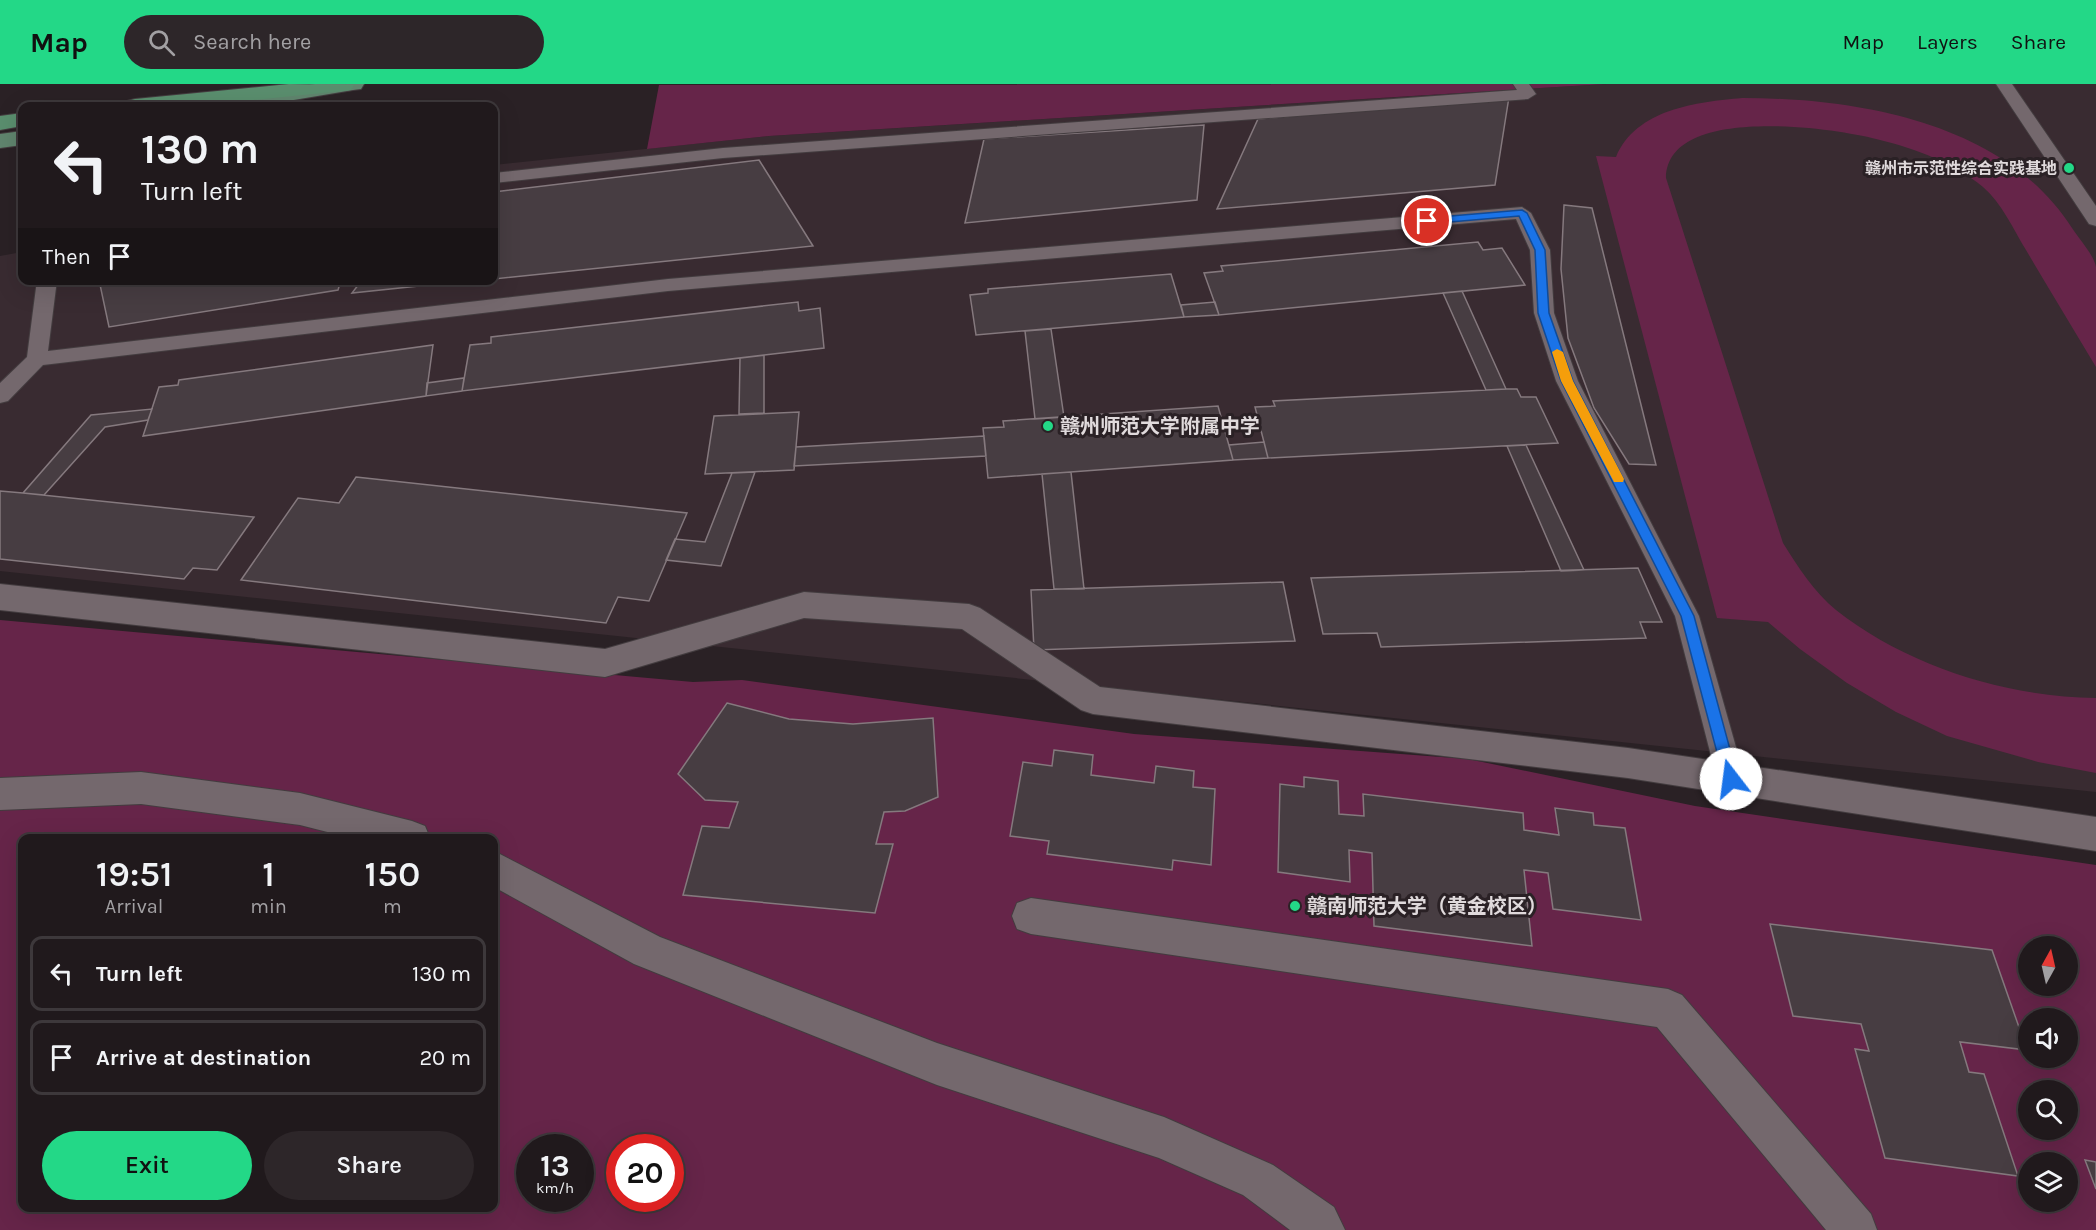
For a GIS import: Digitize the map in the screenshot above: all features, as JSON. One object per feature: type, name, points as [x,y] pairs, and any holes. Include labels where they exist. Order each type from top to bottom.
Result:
[{"type":"highway","points":[[175,102],[344,85]]},
{"type":"highway","points":[[0,123],[18,121]]},
{"type":"main road","points":[[246,102],[352,84]]},
{"type":"main road","points":[[0,141],[18,139]]},
{"type":"street","points":[[0,597],[605,663],[804,605],[969,617],[1093,700],[1616,761],[2096,834]]},
{"type":"street","points":[[0,794],[141,788],[300,809],[397,834]]},
{"type":"street","points":[[498,870],[648,951],[937,1064],[1164,1138],[1257,1180],[1318,1223],[1323,1230]]},
{"type":"street","points":[[1031,916],[1668,1009],[1856,1230]]},
{"type":"lane","points":[[498,178],[723,153],[1528,94],[1521,84]]},
{"type":"lane","points":[[2004,84],[2096,220]]},
{"type":"lane","points":[[37,359],[668,285],[1522,213],[1540,250],[1544,313],[1567,381],[1687,616],[1731,779]]},
{"type":"lane","points":[[0,396],[37,359],[46,285]]},
{"type":"shaded area","name":"赣州师范大学附属中学","points":[[1606,84],[2096,84],[2096,792],[0,571],[0,256],[18,253],[18,285],[498,285],[498,165],[769,136]]},
{"type":"shaded area","points":[[1606,84],[769,136],[647,149],[659,85]]},
{"type":"shaded area","points":[[1742,98],[1787,99],[1880,111],[1926,124],[1969,141],[2009,163],[2043,192],[2092,257],[2096,267],[2096,367],[2007,217],[1990,193],[1972,178],[1921,152],[1858,135],[1828,130],[1757,126],[1723,130],[1694,139],[1674,154],[1666,178],[1783,543],[1807,579],[1828,603],[1864,630],[1926,662],[1959,675],[2027,692],[2096,698],[2096,773],[2038,762],[1947,736],[1896,712],[1847,683],[1800,649],[1768,622],[1717,618],[1596,156],[1616,157],[1625,141],[1638,128],[1670,111],[1706,102]]},
{"type":"shaded area","name":"赣南师范大学（黄金校区）","points":[[0,620],[693,682],[742,680],[1134,734],[1468,759],[1695,806],[2096,865],[2096,1162],[2086,1161],[2096,1189],[2096,1230],[0,1230]],"holes":[[[727,703],[789,719],[853,724],[933,719],[938,797],[905,811],[884,812],[876,844],[892,845],[875,913],[684,895],[729,828],[738,802],[705,800],[678,774]],[[1054,750],[1091,775],[1154,783],[1156,766],[1194,771],[1193,787],[1215,790],[1211,864],[1173,860],[1172,870],[1047,854],[1049,841],[1010,836],[1023,763],[1052,766]],[[1305,777],[1338,781],[1339,814],[1364,816],[1363,795],[1522,813],[1524,830],[1559,835],[1555,809],[1592,813],[1594,825],[1625,828],[1641,920],[1548,873],[1524,870],[1532,946],[1374,926],[1372,853],[1349,850],[1349,882],[1278,872],[1280,784],[1304,787]],[[1770,924],[1992,950],[2018,1024],[2018,1008],[2078,1008],[2078,1068],[2018,1068],[2018,1048],[1960,1042],[1969,1072],[1984,1074],[2018,1175],[1885,1158],[1855,1049],[1869,1051],[1861,1024],[1793,1016]]]},
{"type":"building","points":[[1509,97],[1495,185],[1217,209],[1258,119]]},
{"type":"building","points":[[1204,125],[1197,200],[965,223],[984,139]]},
{"type":"building","points":[[759,160],[813,246],[498,279],[498,192]]},
{"type":"building","points":[[1564,205],[1592,208],[1656,465],[1629,464],[1594,408],[1568,338],[1561,269]]},
{"type":"building","points":[[1478,242],[1483,250],[1502,248],[1525,285],[1219,315],[1204,273],[1223,271],[1221,266]]},
{"type":"building","points":[[1171,274],[1184,317],[976,335],[970,295],[988,293],[988,289]]},
{"type":"building","points":[[100,285],[340,285],[338,290],[109,327]]},
{"type":"building","points":[[358,285],[428,285],[352,293]]},
{"type":"building","points":[[1462,291],[1506,389],[1486,390],[1443,293]]},
{"type":"building","points":[[798,302],[799,311],[820,308],[824,348],[462,391],[470,345],[491,343],[491,337]]},
{"type":"building","points":[[1215,302],[1219,315],[1184,317],[1181,305]]},
{"type":"building","points":[[1051,329],[1064,417],[1035,419],[1025,331]]},
{"type":"building","points":[[433,345],[426,396],[143,436],[159,387],[178,385],[179,380]]},
{"type":"building","points":[[764,355],[764,413],[739,414],[740,358]]},
{"type":"building","points":[[464,378],[462,391],[426,396],[427,383]]},
{"type":"building","points":[[1517,389],[1521,397],[1536,397],[1558,443],[1268,458],[1255,407],[1275,406],[1273,401]]},
{"type":"building","points":[[1218,406],[1233,460],[988,478],[983,428],[1004,427],[1003,421]]},
{"type":"building","points":[[152,409],[148,420],[105,427],[44,495],[23,493],[91,415]]},
{"type":"building","points":[[799,412],[794,470],[705,474],[714,416]]},
{"type":"building","points":[[984,436],[986,456],[794,466],[796,447]]},
{"type":"building","points":[[1264,442],[1268,458],[1233,460],[1229,445]]},
{"type":"building","points":[[1526,445],[1584,570],[1561,571],[1507,446]]},
{"type":"building","points":[[755,472],[721,566],[666,560],[675,539],[705,542],[732,473]]},
{"type":"building","points":[[1071,472],[1084,589],[1054,589],[1042,474]]},
{"type":"building","points":[[356,477],[687,513],[649,601],[618,597],[606,623],[241,580],[298,498],[339,503]]},
{"type":"building","points":[[0,491],[254,517],[217,570],[193,568],[184,579],[0,559]]},
{"type":"building","points":[[1638,568],[1662,622],[1640,622],[1646,638],[1381,647],[1377,633],[1323,634],[1311,578]]},
{"type":"building","points":[[1283,582],[1295,641],[1034,650],[1031,590]]},
{"type":"building","points":[[727,703],[789,719],[853,724],[933,718],[938,797],[905,811],[884,812],[876,844],[893,844],[875,913],[683,895],[702,826],[729,828],[738,802],[705,800],[678,774]]},
{"type":"building","points":[[1054,750],[1093,755],[1091,775],[1154,783],[1156,766],[1194,771],[1193,787],[1215,789],[1211,865],[1173,860],[1172,870],[1047,854],[1049,841],[1010,836],[1023,762],[1052,766]]},
{"type":"building","points":[[1304,777],[1338,781],[1339,814],[1364,816],[1363,794],[1523,813],[1524,830],[1559,835],[1555,808],[1593,813],[1594,825],[1625,828],[1641,920],[1553,909],[1548,873],[1524,870],[1532,946],[1374,926],[1372,853],[1349,850],[1350,882],[1278,872],[1280,784],[1304,787]]},
{"type":"building","points":[[1770,924],[1992,950],[2018,1024],[2018,1049],[1960,1042],[1969,1072],[1984,1074],[2018,1176],[1885,1158],[1855,1049],[1869,1051],[1861,1024],[1793,1016]]},
{"type":"building","points":[[2085,1160],[2096,1162],[2096,1189]]},
{"type":"slow traffic","points":[[1557,352],[1567,381],[1618,479]]},
{"type":"place","name":"赣州市示范性综合实践基地","points":[[2069,168]]},
{"type":"place","name":"赣州师范大学附属中学","points":[[1048,426]]},
{"type":"place","name":"赣南师范大学（黄金校区）","points":[[1295,906]]},
{"type":"route","points":[[1427,221],[1522,213],[1540,250],[1544,313],[1567,381],[1687,616],[1731,779]]}]
